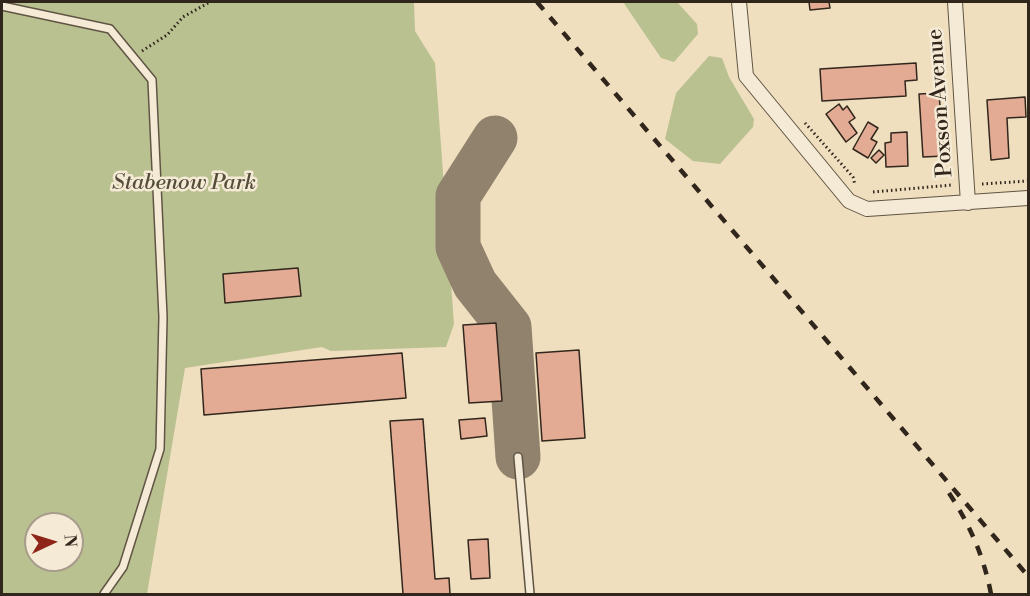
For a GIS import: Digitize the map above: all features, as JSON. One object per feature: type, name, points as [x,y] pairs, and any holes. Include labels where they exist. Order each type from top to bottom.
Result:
[{"type":"street","points":[[739,2],[743,63],[752,87],[849,201],[867,209],[1029,198]]},
{"type":"street","name":"Poxson Avenue","points":[[955,2],[968,202]]},
{"type":"lane","points":[[2,6],[110,29],[152,80],[163,317],[160,449],[123,567],[104,594]]},
{"type":"lane","points":[[518,457],[530,594]]},
{"type":"path","points":[[132,56],[167,35],[183,17],[210,2]]},
{"type":"path","points":[[797,119],[809,125],[853,177],[856,187]]},
{"type":"path","points":[[863,192],[952,186],[952,174]]},
{"type":"path","points":[[980,184],[1029,181]]},
{"type":"green space","name":"Stabenow Park","points":[[2,2],[414,2],[415,31],[435,63],[454,324],[446,347],[331,351],[322,347],[185,368],[147,594],[2,594]]},
{"type":"green space","points":[[623,2],[677,2],[697,24],[698,34],[674,62],[661,58]]},
{"type":"green space","points":[[709,56],[722,58],[729,77],[754,119],[753,127],[720,164],[693,161],[665,139],[676,93]]},
{"type":"building","points":[[809,2],[829,2],[830,8],[810,10]]},
{"type":"building","points":[[916,63],[917,80],[905,81],[906,96],[822,101],[820,69]]},
{"type":"building","points":[[939,93],[944,156],[923,157],[919,94]]},
{"type":"building","points":[[1025,97],[1026,117],[1007,118],[1009,158],[991,160],[987,100]]},
{"type":"building","points":[[839,104],[843,110],[847,106],[855,118],[849,122],[857,133],[846,142],[826,114]]},
{"type":"building","points":[[868,122],[878,128],[871,139],[877,142],[868,158],[853,149]]},
{"type":"building","points":[[907,132],[908,166],[886,167],[885,143],[891,142],[891,133]]},
{"type":"building","points":[[879,150],[884,155],[876,163],[871,158]]},
{"type":"building","points":[[298,268],[301,296],[225,303],[223,274]]},
{"type":"building","points":[[496,323],[502,401],[469,403],[463,325]]},
{"type":"building","points":[[579,350],[585,438],[542,441],[536,353]]},
{"type":"building","points":[[402,353],[406,398],[204,415],[201,369]]},
{"type":"building","points":[[485,418],[487,436],[461,439],[459,420]]},
{"type":"building","points":[[423,419],[435,579],[449,578],[450,594],[403,594],[390,421]]},
{"type":"building","points":[[488,539],[490,578],[471,579],[468,540]]},
{"type":"taxiway","points":[[495,138],[458,196],[458,247],[475,284],[509,327],[518,457]]},
{"type":"railway","points":[[537,2],[1028,576]]},
{"type":"railway","points":[[949,493],[975,542],[991,594]]}]
